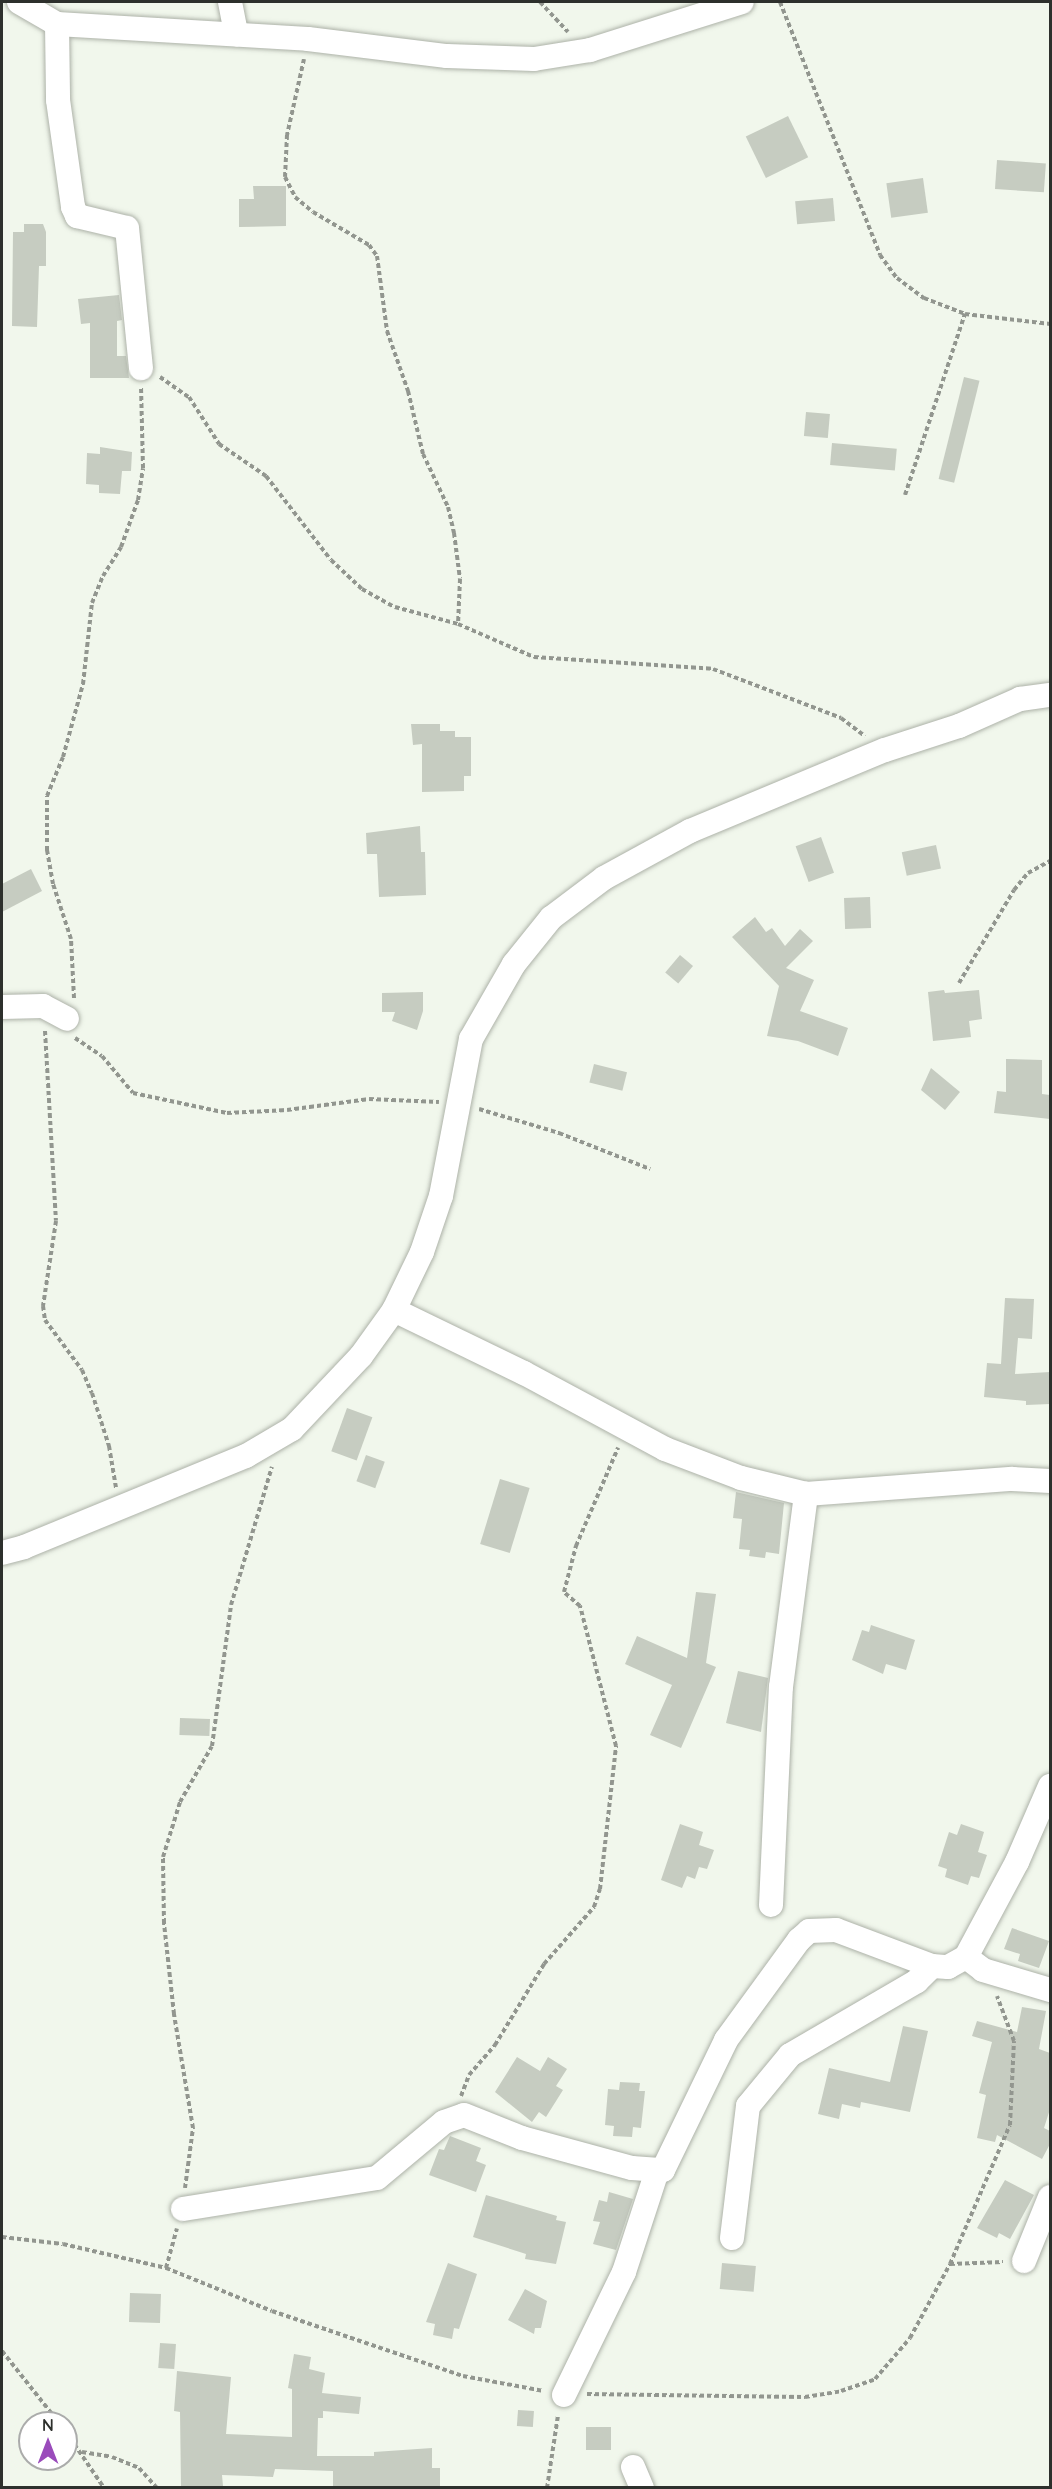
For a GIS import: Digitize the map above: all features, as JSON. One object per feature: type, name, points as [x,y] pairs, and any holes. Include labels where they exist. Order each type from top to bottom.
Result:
[{"type":"street","points":[[19,2],[57,24],[308,39],[500,59],[534,59],[590,50],[742,2]]},
{"type":"street","points":[[230,2],[236,34]]},
{"type":"street","points":[[57,24],[58,100],[73,207],[77,216],[127,228],[141,368]]},
{"type":"street","points":[[2,1552],[24,1547],[246,1456],[292,1429],[361,1356],[394,1310],[422,1252],[441,1196],[471,1040],[514,964],[550,918],[604,878],[690,831],[885,750],[959,726],[1020,699],[1050,695]]},
{"type":"street","points":[[2,1007],[43,1006],[67,1019]]},
{"type":"street","points":[[394,1310],[665,1449],[719,1470],[806,1494],[1011,1479],[1050,1481]]},
{"type":"street","points":[[771,1905],[781,1687],[806,1494]]},
{"type":"street","points":[[564,2394],[624,2272],[657,2171],[670,2162],[726,2040],[764,1985],[809,1931],[836,1930],[932,1966],[948,1967],[966,1957],[1017,1863],[1050,1786]]},
{"type":"street","points":[[966,1957],[983,1970],[1050,1990]]},
{"type":"street","points":[[732,2238],[748,2106],[790,2055],[917,1982],[932,1966]]},
{"type":"street","points":[[183,2209],[378,2178],[453,2116],[464,2115],[522,2138],[657,2171]]},
{"type":"street","points":[[1023,2261],[1050,2197]]},
{"type":"path","points":[[540,2],[590,50]]},
{"type":"path","points":[[780,2],[880,255],[897,278],[924,298],[965,314],[1050,324]]},
{"type":"path","points":[[308,39],[287,135],[285,177],[295,196],[307,207],[369,245],[377,256],[387,331],[408,391],[423,454],[448,507],[454,533],[460,579],[458,624]]},
{"type":"path","points":[[905,495],[965,314]]},
{"type":"path","points":[[650,1169],[559,1133],[458,1102],[369,1099],[287,1110],[227,1113],[155,1100],[133,1093],[102,1056],[69,1033],[67,1019],[75,993],[75,977],[71,939],[53,884],[47,850],[47,796],[63,757],[83,684],[92,603],[103,576],[121,546],[138,500],[143,468],[141,368],[177,385],[189,397],[219,444],[266,476],[331,560],[362,589],[395,607],[458,624],[534,657],[713,669],[840,718],[885,750]]},
{"type":"path","points":[[959,983],[1014,890],[1028,873],[1050,861]]},
{"type":"path","points":[[43,1006],[56,1221],[43,1306],[45,1320],[82,1370],[92,1393],[110,1446],[119,1509]]},
{"type":"path","points":[[453,2116],[469,2075],[495,2045],[544,1964],[594,1907],[600,1888],[616,1746],[580,1606],[564,1592],[576,1546],[626,1429]]},
{"type":"path","points":[[166,2268],[183,2209],[193,2128],[174,2014],[164,1923],[163,1857],[180,1802],[212,1746],[231,1605],[254,1517],[276,1460]]},
{"type":"path","points":[[2,2351],[50,2411]]},
{"type":"path","points":[[547,2487],[564,2394]]},
{"type":"path","points":[[78,2447],[104,2487]]},
{"type":"path","points":[[82,2452],[112,2457],[139,2468],[157,2487]]},
{"type":"building","points":[[788,116],[808,157],[766,178],[746,137]]},
{"type":"building","points":[[997,160],[1046,163],[1044,192],[995,189]]},
{"type":"building","points":[[923,178],[928,213],[891,218],[886,183]]},
{"type":"building","points":[[253,186],[286,186],[286,226],[239,227],[239,199],[254,199]]},
{"type":"building","points":[[833,198],[835,221],[797,224],[795,201]]},
{"type":"building","points":[[24,224],[43,224],[46,232],[46,266],[39,266],[37,327],[12,326],[13,232],[24,232]]},
{"type":"building","points":[[119,295],[122,320],[117,321],[117,356],[126,356],[129,378],[90,378],[90,323],[81,324],[78,299]]},
{"type":"building","points":[[964,377],[980,381],[954,483],[939,479]]},
{"type":"building","points":[[806,412],[830,414],[828,438],[804,436]]},
{"type":"building","points":[[832,443],[897,449],[895,471],[830,465]]},
{"type":"building","points":[[100,447],[132,452],[131,471],[122,471],[120,494],[99,493],[99,485],[86,484],[87,453],[100,454]]},
{"type":"building","points":[[411,724],[440,724],[440,731],[455,731],[455,737],[471,737],[471,776],[464,776],[464,791],[422,792],[422,744],[413,745]]},
{"type":"building","points":[[420,826],[421,852],[425,852],[426,895],[379,897],[377,854],[367,854],[366,833]]},
{"type":"building","points":[[821,837],[834,873],[809,882],[796,846]]},
{"type":"building","points":[[936,845],[941,868],[907,876],[902,852]]},
{"type":"building","points":[[31,869],[42,891],[2,912],[2,884]]},
{"type":"building","points":[[870,897],[871,928],[845,929],[844,898]]},
{"type":"building","points":[[755,917],[766,932],[772,928],[785,946],[800,929],[813,941],[786,968],[814,980],[800,1011],[848,1028],[838,1056],[798,1041],[767,1036],[779,986],[732,937]]},
{"type":"building","points":[[680,955],[693,966],[678,984],[665,973]]},
{"type":"building","points":[[944,990],[945,993],[979,990],[982,1019],[969,1021],[971,1037],[933,1041],[928,992]]},
{"type":"building","points":[[423,992],[423,1011],[417,1030],[392,1021],[395,1012],[382,1012],[382,993]]},
{"type":"building","points":[[1006,1059],[1042,1060],[1042,1094],[1050,1095],[1050,1119],[994,1113],[997,1091],[1006,1092]]},
{"type":"building","points":[[594,1064],[627,1072],[622,1091],[589,1082]]},
{"type":"building","points":[[931,1068],[960,1092],[945,1110],[921,1090]]},
{"type":"building","points":[[1005,1298],[1034,1299],[1032,1339],[1018,1338],[1015,1374],[1050,1372],[1050,1404],[1026,1405],[1026,1401],[984,1397],[987,1363],[1001,1364]]},
{"type":"building","points":[[347,1408],[372,1417],[357,1460],[331,1451]]},
{"type":"building","points":[[366,1455],[385,1462],[375,1488],[356,1481]]},
{"type":"building","points":[[500,1479],[530,1488],[510,1553],[480,1544]]},
{"type":"building","points":[[736,1492],[784,1503],[779,1554],[766,1552],[765,1558],[749,1556],[750,1550],[739,1549],[742,1519],[733,1518]]},
{"type":"building","points":[[696,1592],[716,1594],[706,1663],[716,1667],[681,1748],[650,1735],[672,1685],[625,1664],[637,1636],[687,1658]]},
{"type":"building","points":[[871,1625],[915,1640],[906,1670],[886,1664],[883,1674],[852,1660],[862,1630],[869,1632]]},
{"type":"building","points":[[738,1671],[768,1678],[761,1732],[726,1723]]},
{"type":"building","points":[[180,1718],[210,1719],[209,1736],[179,1735]]},
{"type":"building","points":[[680,1824],[703,1832],[699,1845],[714,1850],[707,1869],[699,1867],[695,1879],[687,1876],[682,1888],[661,1880]]},
{"type":"building","points":[[961,1824],[984,1832],[978,1852],[987,1855],[979,1878],[971,1876],[968,1885],[945,1877],[947,1869],[938,1866],[949,1832],[957,1835]]},
{"type":"building","points":[[1012,1928],[1049,1941],[1039,1968],[1018,1961],[1020,1954],[1004,1949]]},
{"type":"building","points":[[1022,2007],[1046,2011],[1039,2049],[1050,2053],[1050,2109],[1044,2128],[1050,2131],[1050,2144],[1042,2159],[997,2135],[995,2142],[977,2138],[986,2095],[979,2093],[992,2042],[972,2036],[977,2021],[1017,2032]]},
{"type":"building","points":[[903,2026],[928,2031],[910,2112],[861,2102],[860,2108],[842,2104],[839,2119],[818,2114],[829,2068],[890,2082]]},
{"type":"building","points":[[517,2057],[540,2071],[548,2057],[567,2069],[556,2086],[563,2090],[546,2117],[539,2112],[532,2122],[495,2092]]},
{"type":"building","points":[[620,2082],[640,2083],[639,2091],[645,2091],[641,2128],[633,2127],[632,2137],[613,2136],[614,2126],[605,2125],[608,2089],[619,2090]]},
{"type":"building","points":[[450,2136],[481,2148],[476,2161],[486,2165],[476,2192],[429,2175],[439,2149],[444,2150]]},
{"type":"building","points":[[1005,2180],[1034,2195],[1010,2239],[999,2233],[997,2238],[977,2228]]},
{"type":"building","points":[[609,2192],[633,2199],[616,2250],[593,2244],[600,2222],[593,2221],[599,2200],[607,2202]]},
{"type":"building","points":[[486,2195],[557,2216],[556,2220],[566,2222],[556,2264],[525,2259],[526,2254],[473,2237]]},
{"type":"building","points":[[448,2263],[477,2274],[459,2329],[454,2328],[452,2339],[433,2335],[435,2324],[426,2322]]},
{"type":"building","points":[[722,2263],[756,2266],[754,2292],[720,2289]]},
{"type":"building","points":[[525,2289],[547,2301],[541,2328],[535,2328],[534,2334],[508,2320]]},
{"type":"building","points":[[130,2293],[161,2294],[160,2323],[129,2322]]},
{"type":"building","points":[[160,2343],[176,2344],[174,2369],[158,2368]]},
{"type":"building","points":[[294,2354],[311,2357],[309,2369],[325,2373],[322,2393],[361,2397],[359,2414],[323,2411],[323,2418],[318,2418],[317,2456],[374,2456],[374,2452],[432,2448],[432,2468],[440,2468],[440,2487],[333,2487],[333,2471],[275,2469],[273,2477],[222,2475],[223,2486],[181,2487],[180,2412],[174,2411],[177,2371],[231,2377],[226,2434],[292,2437],[292,2389],[288,2388]]},
{"type":"building","points":[[518,2410],[534,2411],[533,2427],[517,2426]]},
{"type":"building","points":[[586,2427],[611,2427],[611,2450],[586,2450]]}]
